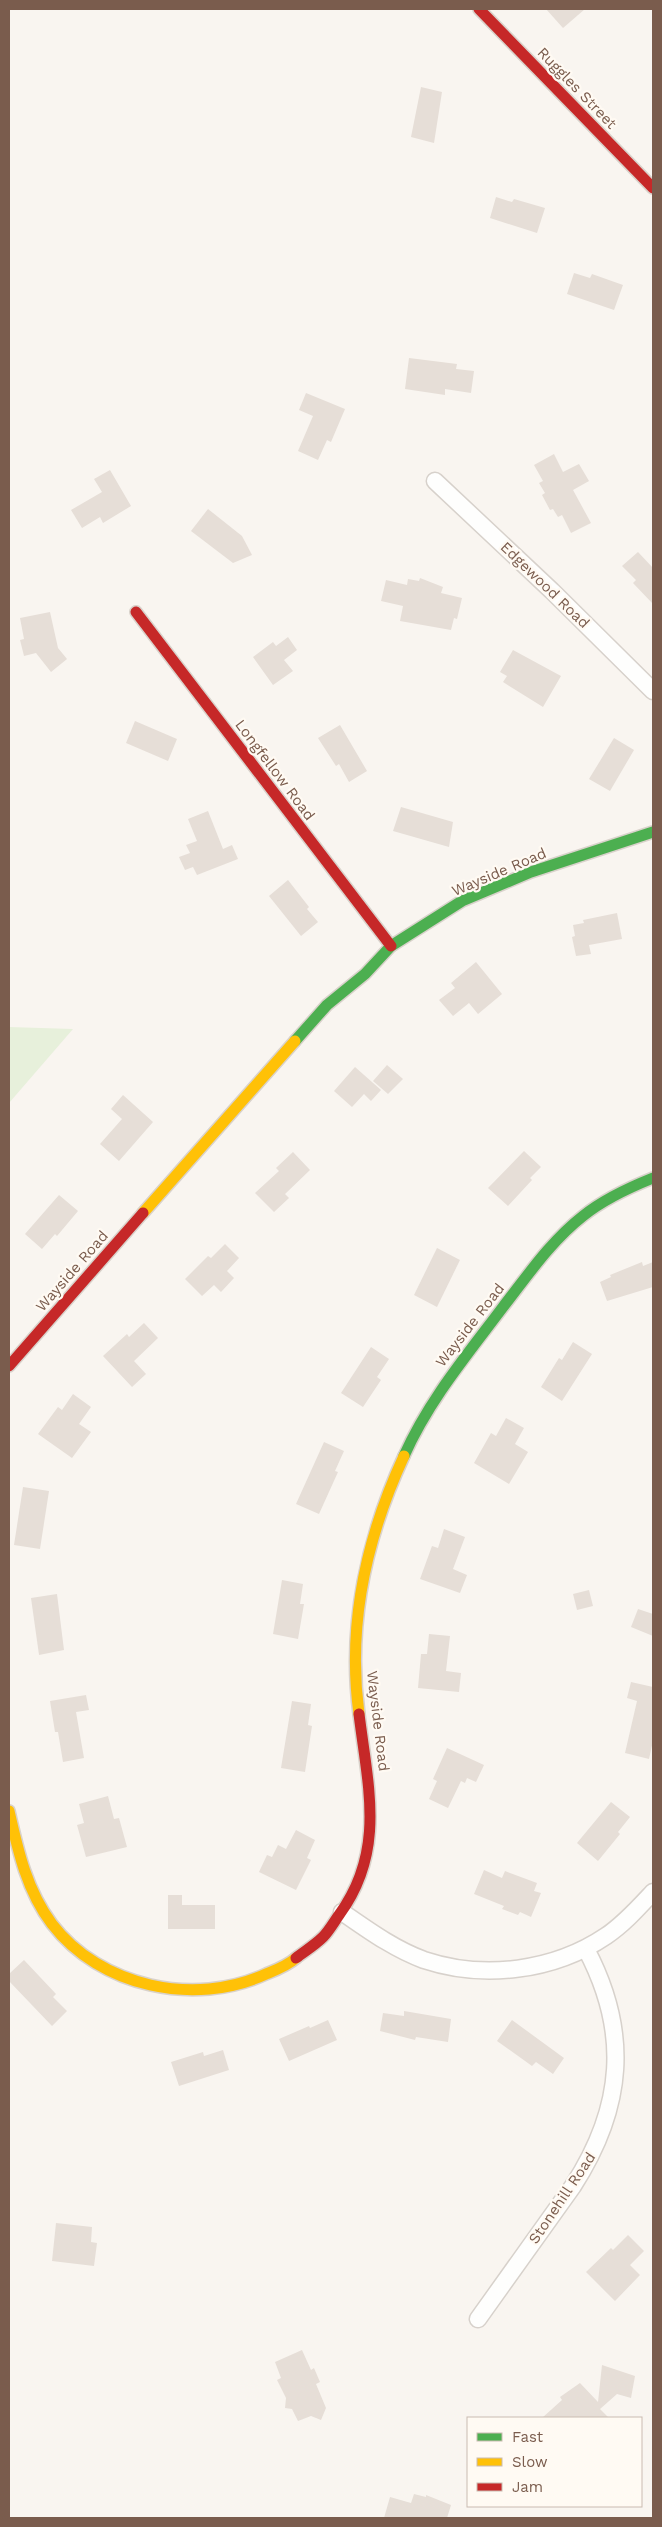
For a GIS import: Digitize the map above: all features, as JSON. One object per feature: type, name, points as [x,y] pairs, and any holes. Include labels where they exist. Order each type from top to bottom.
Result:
[{"type":"street","name":"Ruggles Street","points":[[479,9],[653,188]]},
{"type":"street","name":"Edgewood Road","points":[[435,481],[552,591],[653,691]]},
{"type":"street","name":"Longfellow Road","points":[[136,612],[391,946]]},
{"type":"street","name":"Wayside Road","points":[[9,1366],[327,1005],[365,974],[391,946],[462,901],[531,872],[653,832]]},
{"type":"street","name":"Wayside Road","points":[[9,1811],[21,1864],[30,1887],[56,1928],[92,1962],[136,1983],[185,1992],[234,1988],[257,1980],[300,1957],[319,1941],[342,1912],[360,1880],[372,1832],[373,1807],[371,1783],[358,1711],[356,1634],[368,1555],[374,1528],[386,1491],[425,1415],[446,1382],[553,1243],[591,1208],[614,1194],[653,1178]]},
{"type":"street","points":[[342,1912],[388,1943],[405,1951],[429,1961],[461,1969],[482,1971],[523,1968],[562,1958],[586,1948],[625,1921],[653,1892]]},
{"type":"street","name":"Stonehill Road","points":[[478,2319],[586,2167],[608,2117],[616,2079],[616,2035],[607,1994],[586,1948]]},
{"type":"green space","points":[[9,1027],[73,1029],[9,1103]]},
{"type":"building","points":[[546,9],[585,9],[563,28]]},
{"type":"building","points":[[421,87],[442,92],[434,143],[411,137]]},
{"type":"building","points":[[496,197],[512,202],[514,199],[545,208],[537,233],[490,218]]},
{"type":"building","points":[[574,273],[590,278],[592,274],[623,285],[614,310],[567,294]]},
{"type":"building","points":[[409,358],[457,364],[456,369],[474,371],[471,393],[445,389],[445,395],[405,389]]},
{"type":"building","points":[[306,393],[345,409],[331,442],[327,440],[318,460],[298,451],[313,416],[299,410]]},
{"type":"building","points":[[554,454],[563,472],[579,464],[589,481],[573,490],[591,523],[571,533],[562,515],[558,517],[553,509],[550,510],[542,495],[545,493],[539,483],[543,481],[534,465]]},
{"type":"building","points":[[110,470],[131,506],[103,523],[100,517],[82,528],[71,510],[102,492],[94,479]]},
{"type":"building","points":[[208,509],[242,536],[252,555],[233,563],[191,531]]},
{"type":"building","points":[[638,552],[653,568],[653,604],[633,583],[636,580],[622,566]]},
{"type":"building","points":[[420,578],[443,587],[441,593],[462,598],[457,619],[454,618],[451,630],[400,621],[403,606],[381,601],[386,580],[407,585],[408,579],[419,581]]},
{"type":"building","points":[[50,612],[58,648],[67,659],[51,672],[36,653],[24,656],[20,640],[24,639],[20,618]]},
{"type":"building","points":[[288,637],[297,650],[284,660],[293,671],[273,685],[253,657],[273,642],[276,646]]},
{"type":"building","points":[[513,650],[561,676],[543,707],[503,682],[507,676],[500,672]]},
{"type":"building","points":[[135,721],[177,739],[168,761],[126,743]]},
{"type":"building","points":[[340,725],[367,771],[349,782],[339,764],[336,766],[318,738]]},
{"type":"building","points":[[614,738],[634,750],[610,791],[589,779]]},
{"type":"building","points":[[401,807],[453,822],[449,847],[393,831]]},
{"type":"building","points":[[208,811],[223,849],[232,845],[238,859],[197,875],[193,867],[185,870],[179,857],[190,853],[186,845],[197,841],[188,819]]},
{"type":"building","points":[[288,880],[318,922],[301,936],[269,896]]},
{"type":"building","points":[[617,913],[622,939],[589,945],[591,954],[576,956],[572,937],[575,936],[573,925],[584,923],[583,920]]},
{"type":"building","points":[[476,962],[502,994],[478,1014],[469,1003],[453,1016],[439,1000],[455,988],[451,983]]},
{"type":"building","points":[[387,1065],[403,1079],[388,1094],[373,1081]]},
{"type":"building","points":[[355,1067],[381,1090],[371,1101],[364,1094],[352,1107],[334,1091]]},
{"type":"building","points":[[123,1095],[153,1122],[119,1161],[100,1144],[122,1119],[111,1109]]},
{"type":"building","points":[[524,1151],[541,1167],[530,1178],[532,1180],[508,1206],[488,1188]]},
{"type":"building","points":[[293,1152],[310,1170],[285,1194],[289,1198],[274,1212],[255,1193],[279,1171],[276,1168]]},
{"type":"building","points":[[59,1195],[78,1211],[57,1236],[55,1234],[42,1249],[25,1234]]},
{"type":"building","points":[[225,1244],[239,1258],[227,1271],[234,1278],[221,1292],[214,1285],[202,1296],[185,1279],[208,1256],[211,1258]]},
{"type":"building","points":[[437,1248],[460,1260],[437,1307],[414,1295]]},
{"type":"building","points":[[642,1262],[643,1266],[653,1262],[653,1287],[607,1301],[600,1282],[611,1277],[610,1275]]},
{"type":"building","points":[[144,1323],[158,1338],[134,1361],[146,1374],[132,1387],[103,1356],[127,1334],[129,1337]]},
{"type":"building","points":[[573,1342],[592,1354],[562,1401],[541,1387],[559,1358],[562,1360]]},
{"type":"building","points":[[371,1347],[389,1359],[377,1377],[381,1380],[363,1407],[341,1393]]},
{"type":"building","points":[[73,1394],[91,1407],[79,1424],[91,1432],[72,1458],[38,1434],[58,1407],[62,1410]]},
{"type":"building","points":[[506,1418],[524,1428],[515,1444],[528,1452],[509,1484],[474,1463],[491,1433],[496,1436]]},
{"type":"building","points":[[324,1442],[344,1451],[335,1471],[338,1472],[319,1514],[296,1504]]},
{"type":"building","points":[[23,1487],[49,1491],[40,1549],[14,1545]]},
{"type":"building","points":[[444,1529],[465,1537],[453,1569],[467,1575],[460,1593],[420,1579],[432,1546],[438,1548]]},
{"type":"building","points":[[282,1580],[303,1584],[300,1604],[304,1604],[298,1639],[273,1634]]},
{"type":"building","points":[[589,1590],[593,1606],[577,1610],[573,1594]]},
{"type":"building","points":[[57,1594],[64,1650],[39,1655],[31,1598]]},
{"type":"building","points":[[638,1609],[653,1614],[653,1636],[631,1627]]},
{"type":"building","points":[[429,1634],[450,1636],[446,1671],[461,1673],[459,1692],[418,1688],[421,1654],[427,1654]]},
{"type":"building","points":[[631,1682],[653,1687],[653,1741],[649,1759],[625,1753],[637,1701],[627,1698]]},
{"type":"building","points":[[86,1695],[89,1710],[76,1712],[84,1758],[63,1762],[58,1732],[55,1732],[50,1701]]},
{"type":"building","points":[[292,1701],[311,1704],[308,1725],[312,1726],[305,1772],[281,1768]]},
{"type":"building","points":[[447,1748],[484,1765],[476,1782],[467,1778],[465,1783],[461,1781],[448,1808],[429,1799],[437,1781],[433,1779]]},
{"type":"building","points":[[108,1796],[114,1819],[119,1818],[127,1847],[86,1857],[77,1825],[84,1823],[79,1804]]},
{"type":"building","points":[[611,1802],[630,1817],[618,1832],[620,1834],[598,1861],[577,1843]]},
{"type":"building","points":[[296,1830],[315,1840],[307,1858],[311,1860],[296,1890],[259,1872],[267,1855],[272,1857],[278,1845],[286,1849]]},
{"type":"building","points":[[484,1870],[502,1878],[505,1871],[537,1883],[534,1891],[541,1893],[531,1917],[520,1912],[518,1915],[502,1909],[504,1906],[474,1894]]},
{"type":"building","points":[[168,1895],[182,1895],[182,1905],[215,1905],[215,1929],[168,1929]]},
{"type":"building","points":[[24,1960],[56,1994],[53,1997],[67,2011],[52,2026],[9,1981],[9,1974]]},
{"type":"building","points":[[404,2011],[451,2019],[448,2042],[416,2037],[415,2040],[380,2031],[383,2013],[404,2016]]},
{"type":"building","points":[[328,2020],[337,2040],[289,2061],[279,2039]]},
{"type":"building","points":[[512,2020],[564,2058],[553,2074],[536,2062],[532,2066],[497,2041]]},
{"type":"building","points":[[223,2050],[229,2070],[179,2086],[171,2062],[203,2052],[204,2056]]},
{"type":"building","points":[[56,2223],[92,2227],[91,2242],[97,2243],[94,2266],[52,2261]]},
{"type":"building","points":[[628,2235],[644,2251],[630,2265],[640,2275],[615,2301],[586,2272]]},
{"type":"building","points":[[302,2350],[311,2370],[314,2368],[320,2382],[316,2384],[326,2408],[321,2420],[311,2416],[298,2421],[292,2409],[285,2408],[286,2398],[277,2380],[281,2378],[275,2362]]},
{"type":"building","points":[[602,2365],[635,2376],[631,2398],[617,2394],[600,2409],[608,2417],[543,2417],[562,2400],[560,2397],[580,2383],[598,2402]]},
{"type":"building","points":[[414,2494],[426,2497],[426,2495],[451,2505],[447,2518],[384,2518],[390,2497],[411,2503]]},
{"type":"traffic: fast","points":[[295,1041],[327,1005],[365,974],[391,946],[462,901],[531,872],[653,832]]},
{"type":"traffic: fast","points":[[404,1456],[414,1435],[449,1378],[550,1247],[571,1226],[599,1204],[653,1178]]},
{"type":"traffic: slow","points":[[143,1213],[295,1041]]},
{"type":"traffic: slow","points":[[359,1714],[356,1681],[356,1647],[358,1614],[363,1582],[370,1549],[380,1518],[404,1456]]},
{"type":"traffic: slow","points":[[9,1811],[24,1870],[43,1911],[72,1946],[96,1963],[122,1976],[150,1985],[180,1989],[209,1989],[238,1984],[278,1969],[296,1958]]},
{"type":"traffic: jam","points":[[479,9],[653,188]]},
{"type":"traffic: jam","points":[[136,612],[391,946]]},
{"type":"traffic: jam","points":[[9,1366],[143,1213]]},
{"type":"traffic: jam","points":[[296,1958],[325,1935],[354,1891],[363,1867],[368,1843],[370,1818],[369,1793],[359,1714]]}]
